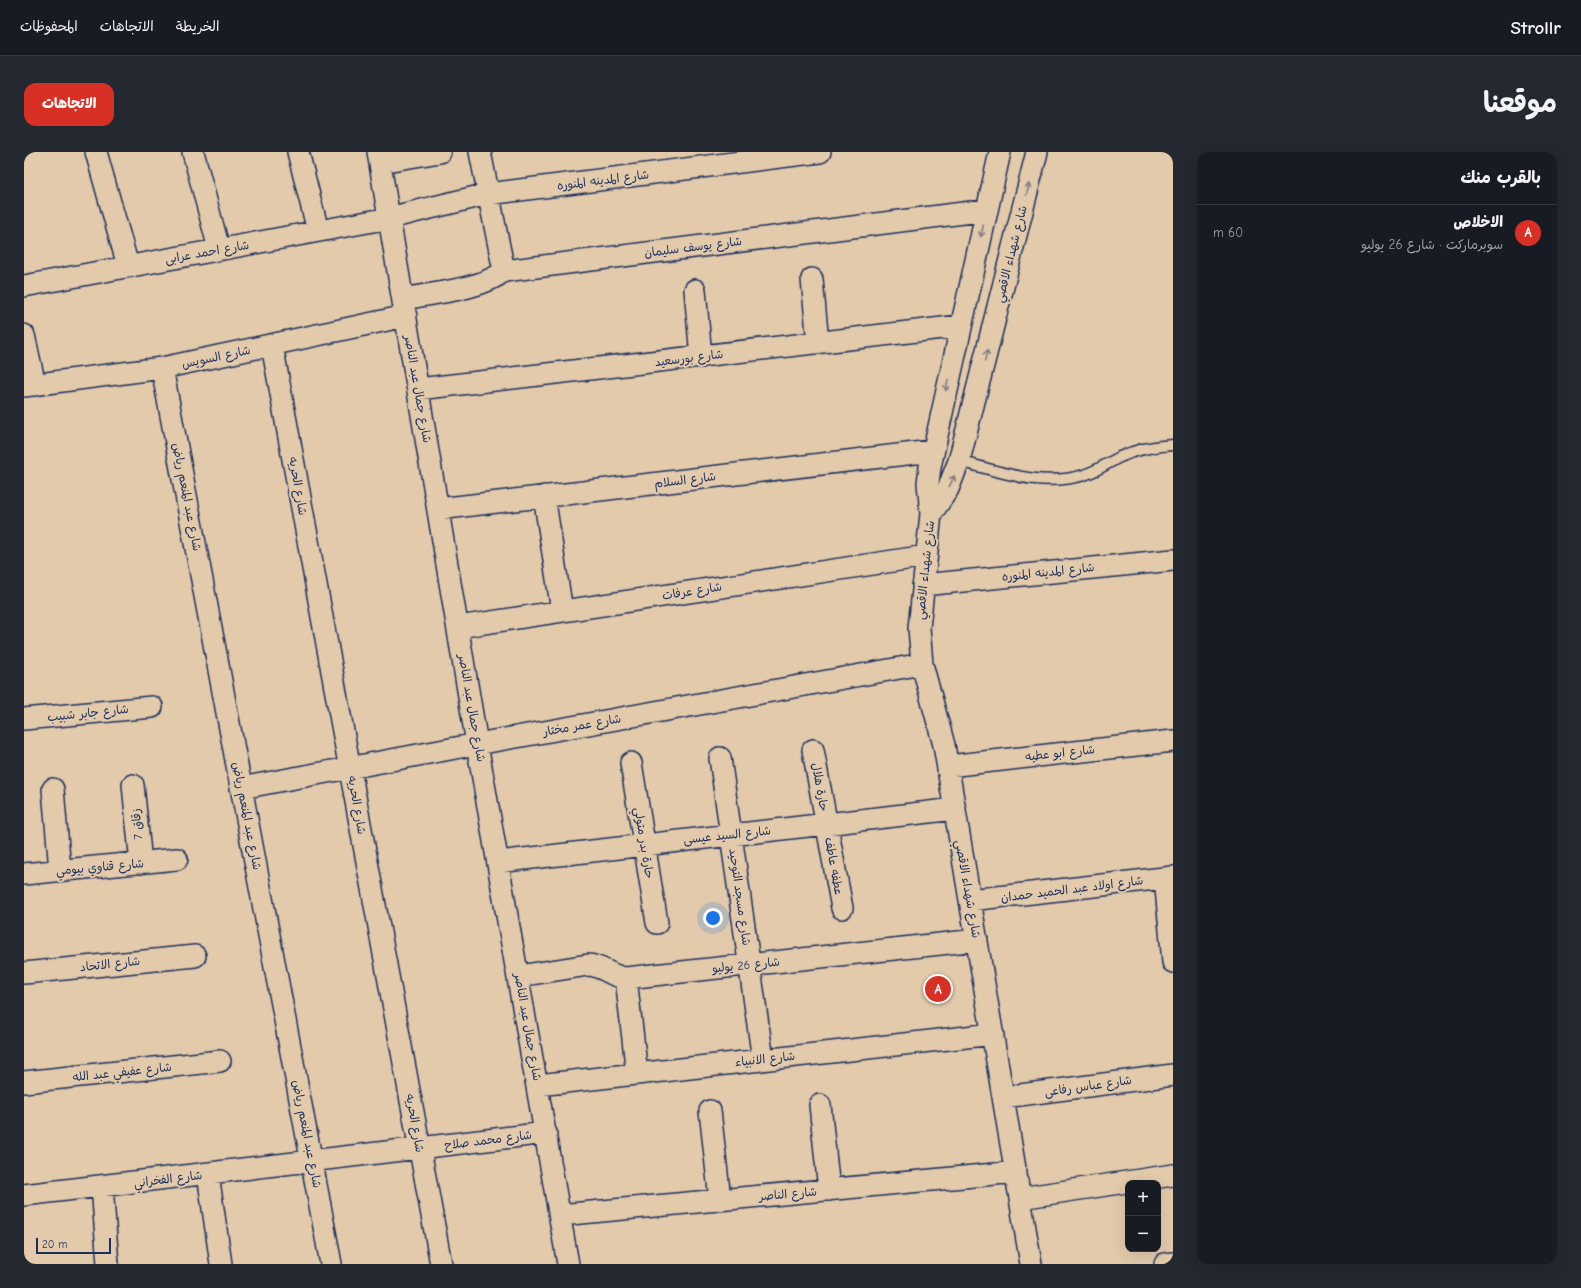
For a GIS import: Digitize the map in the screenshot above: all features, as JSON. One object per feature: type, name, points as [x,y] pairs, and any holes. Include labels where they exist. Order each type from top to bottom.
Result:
[{"type":"street","points":[[96,152],[128,266]]},
{"type":"street","points":[[193,152],[219,249]]},
{"type":"street","points":[[298,152],[318,231]]},
{"type":"street","points":[[379,157],[440,152]]},
{"type":"street","points":[[480,152],[504,271]]},
{"type":"street","name":"شارع المدينه المنوره","points":[[389,218],[488,194],[820,152]]},
{"type":"street","name":"شارع شهداء الاقصي","points":[[1000,152],[932,452],[928,483],[931,514],[922,585],[919,628],[922,664],[940,723],[948,766],[1031,1264]]},
{"type":"street","name":"شارع شهداء الاقصي","points":[[931,514],[948,489],[959,461],[1037,152]]},
{"type":"street","name":"شارع جمال عبد الناصر","points":[[379,157],[498,862],[568,1264]]},
{"type":"street","name":"شارع يوسف سليمان","points":[[404,308],[491,279],[504,271],[987,210]]},
{"type":"street","name":"شارع احمد عرابى","points":[[24,286],[389,218]]},
{"type":"street","points":[[812,279],[818,343]]},
{"type":"street","points":[[695,290],[701,357]]},
{"type":"street","name":"شارع السويس","points":[[29,386],[162,368],[272,345],[404,308]]},
{"type":"street","name":"شارع بورسعيد","points":[[418,389],[960,326]]},
{"type":"street","points":[[24,335],[29,386]]},
{"type":"street","name":"شارع الحريه","points":[[272,345],[441,1264]]},
{"type":"street","name":"شارع عبد المنعم رياض","points":[[162,368],[331,1264]]},
{"type":"street","name":"شارع السلام","points":[[438,510],[544,496],[932,452]]},
{"type":"street","points":[[544,496],[562,611]]},
{"type":"street","name":"شارع عرفات","points":[[458,627],[926,556]]},
{"type":"street","name":"شارع المدينه المنوره","points":[[922,585],[1173,560]]},
{"type":"street","name":"شارع عمر مختار","points":[[241,788],[922,664]]},
{"type":"street","name":"شارع جابر شبيب","points":[[24,719],[152,707]]},
{"type":"street","name":"شارع ابو عطيه","points":[[948,766],[1173,741]]},
{"type":"street","name":"حارة هلال","points":[[813,750],[826,824]]},
{"type":"street","name":"شارع مسجد التوحيد","points":[[720,758],[763,1060]]},
{"type":"street","name":"حارة بدر متولي","points":[[631,763],[657,923]]},
{"type":"street","name":"زقاق 7","points":[[133,785],[141,863]]},
{"type":"street","points":[[53,789],[60,870]]},
{"type":"street","name":"شارع السيد عيسى","points":[[498,862],[955,809]]},
{"type":"street","name":"عطفه عاطف","points":[[826,824],[842,908]]},
{"type":"street","name":"شارع قناوي بيومي","points":[[24,874],[177,859]]},
{"type":"street","points":[[1169,877],[1173,962]]},
{"type":"street","name":"شارع اولاد عبد الحميد حمدان","points":[[970,900],[1169,877]]},
{"type":"street","name":"شارع 26 يوليو","points":[[519,976],[588,965],[598,966],[613,975],[626,978],[977,940]]},
{"type":"street","name":"شارع الاتحاد","points":[[24,973],[195,956]]},
{"type":"street","points":[[626,978],[636,1074]]},
{"type":"street","name":"شارع الانبياء","points":[[538,1085],[993,1034]]},
{"type":"street","name":"شارع عفيفي عبد الله","points":[[24,1082],[220,1061]]},
{"type":"street","name":"شارع عباس رفاعى","points":[[1004,1097],[1173,1075]]},
{"type":"street","points":[[820,1106],[829,1190]]},
{"type":"street","points":[[710,1111],[720,1200]]},
{"type":"street","name":"شارع محمد صلاح","points":[[312,1162],[546,1133]]},
{"type":"street","name":"شارع الفخراني","points":[[24,1195],[312,1162]]},
{"type":"street","name":"شارع الناصر","points":[[560,1215],[1016,1172]]},
{"type":"street","points":[[208,1174],[221,1264]]},
{"type":"street","points":[[1020,1198],[1173,1174]]},
{"type":"street","points":[[102,1186],[108,1264]]},
{"type":"street","points":[[1165,1264],[1173,1263]]},
{"type":"lane","points":[[959,461],[1028,479],[1047,481],[1067,479],[1086,474],[1138,450],[1154,446],[1173,445]]},
{"type":"place","name":"الاخلاص","points":[[938,989]]}]
